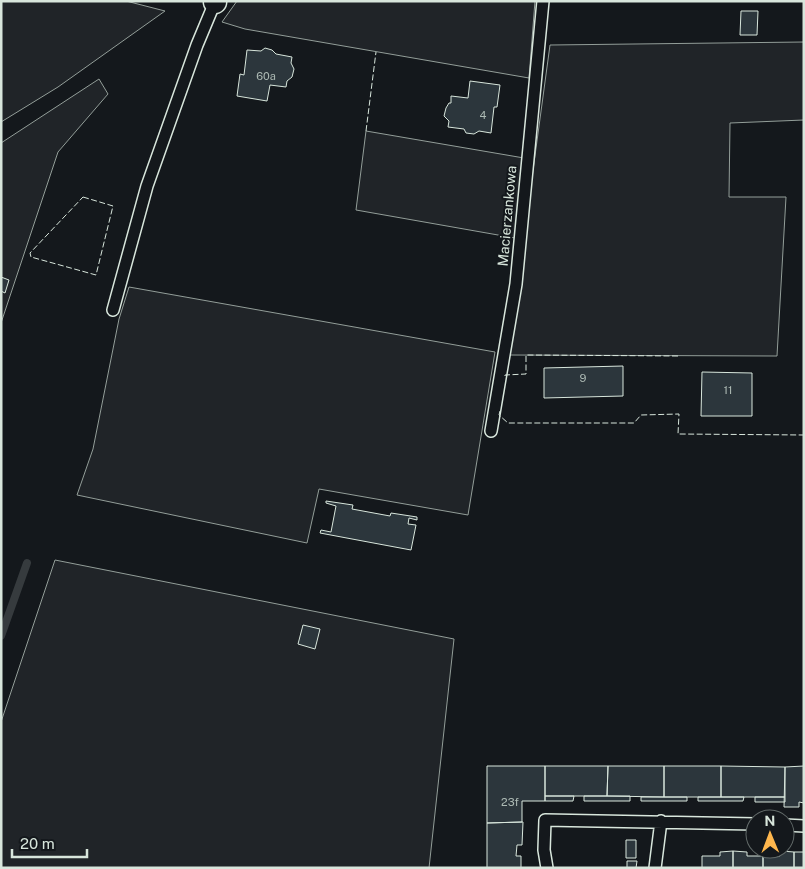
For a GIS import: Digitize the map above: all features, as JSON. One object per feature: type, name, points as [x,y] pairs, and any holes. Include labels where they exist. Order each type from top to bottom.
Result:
[{"type":"lane","name":"Macierzankowa","points":[[491,431],[516,284],[543,1]]},
{"type":"lane","points":[[113,310],[147,186],[197,45],[215,2]]},
{"type":"lane","points":[[547,868],[544,850],[545,820],[745,824]]},
{"type":"lane","points":[[655,868],[661,821]]},
{"type":"shaded area","points":[[1,1],[126,1],[165,11],[58,87],[1,122]]},
{"type":"shaded area","points":[[237,1],[535,1],[529,78],[245,29],[222,22]]},
{"type":"shaded area","points":[[804,42],[804,120],[730,123],[729,197],[786,197],[777,356],[508,355],[550,45]]},
{"type":"shaded area","points":[[99,79],[108,94],[58,152],[1,323],[1,143]]},
{"type":"shaded area","points":[[366,131],[524,158],[515,238],[356,210]]},
{"type":"shaded area","points":[[129,287],[495,352],[468,515],[319,489],[307,543],[77,495],[93,449],[119,319]]},
{"type":"shaded area","points":[[55,560],[454,639],[429,868],[1,868],[1,722]]},
{"type":"building","points":[[741,11],[758,11],[757,35],[740,35]]},
{"type":"building","points":[[265,48],[272,50],[276,54],[292,57],[291,63],[294,69],[292,77],[287,81],[286,87],[270,85],[267,101],[237,96],[240,74],[244,75],[247,50],[261,51]]},
{"type":"building","points":[[470,81],[500,85],[497,107],[494,107],[491,133],[479,131],[474,134],[466,133],[464,129],[448,127],[449,121],[444,116],[446,108],[451,103],[451,96],[468,98]]},
{"type":"building","points":[[1,277],[9,280],[5,293],[1,291]]},
{"type":"building","points":[[623,366],[623,396],[544,398],[544,368]]},
{"type":"building","points":[[702,372],[752,373],[752,416],[701,416]]},
{"type":"building","points":[[326,501],[353,505],[352,509],[390,516],[391,513],[417,517],[417,520],[409,518],[408,524],[416,525],[411,550],[320,533],[321,530],[331,532],[336,506],[326,503]]},
{"type":"building","points":[[303,625],[320,629],[315,649],[298,644]]},
{"type":"building","points":[[487,766],[545,766],[545,801],[522,801],[522,822],[487,823]]},
{"type":"building","points":[[545,766],[608,766],[607,796],[545,796]]},
{"type":"building","points":[[608,766],[664,766],[664,797],[607,796]]},
{"type":"building","points":[[664,766],[721,766],[721,797],[664,797]]},
{"type":"building","points":[[721,766],[785,767],[785,797],[721,797]]},
{"type":"building","points":[[804,766],[804,803],[799,802],[799,807],[784,807],[785,767]]},
{"type":"building","points":[[545,796],[574,796],[573,801],[545,801]]},
{"type":"building","points":[[584,796],[630,796],[630,801],[584,801]]},
{"type":"building","points":[[641,797],[687,797],[687,801],[641,801]]},
{"type":"building","points":[[698,797],[744,797],[743,801],[698,801]]},
{"type":"building","points":[[755,797],[785,797],[785,802],[755,802]]},
{"type":"building","points":[[523,822],[522,845],[517,845],[516,856],[521,856],[521,868],[487,868],[487,823]]},
{"type":"building","points":[[626,840],[636,840],[636,858],[626,858]]},
{"type":"building","points":[[733,851],[745,852],[745,859],[763,859],[763,868],[733,868]]},
{"type":"building","points":[[733,851],[733,868],[702,868],[702,856],[720,856],[720,852]]},
{"type":"building","points":[[795,852],[804,852],[804,868],[794,868]]},
{"type":"building","points":[[763,859],[794,859],[794,868],[763,868]]},
{"type":"building","points":[[627,861],[637,861],[636,868],[627,868]]},
{"type":"waterway","points":[[1,636],[27,563]]},
{"type":"fence","points":[[366,131],[376,52]]},
{"type":"fence","points":[[83,197],[113,206],[96,275],[31,257],[30,253],[83,197]]},
{"type":"fence","points":[[505,376],[526,374],[526,355],[680,356]]},
{"type":"fence","points":[[500,411],[499,415],[508,423],[634,423],[641,415],[679,414],[678,434],[804,435]]}]
